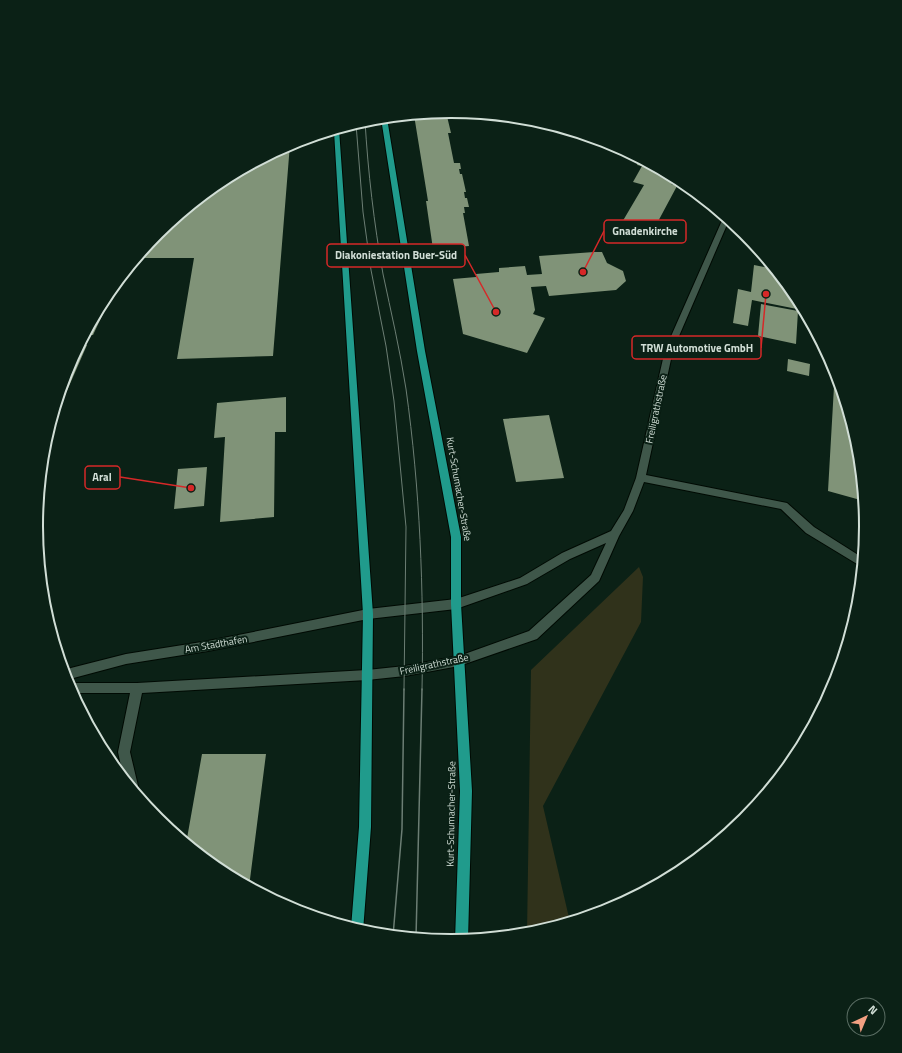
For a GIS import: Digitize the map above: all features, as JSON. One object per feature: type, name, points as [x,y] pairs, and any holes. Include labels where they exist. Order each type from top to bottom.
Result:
[{"type":"main road","name":"Kurt-Schumacher-Straße","points":[[385,124],[421,351],[456,537],[456,604],[466,791],[461,934]]},
{"type":"main road","points":[[337,134],[368,614],[365,827],[357,924]]},
{"type":"street","name":"Freiligrathstraße","points":[[367,675],[405,671],[459,661],[533,635],[595,578],[615,534],[628,511],[641,478],[669,350],[724,223]]},
{"type":"street","points":[[641,478],[784,506],[810,530],[857,560]]},
{"type":"street","points":[[368,614],[456,604],[523,581],[566,556],[615,534]]},
{"type":"street","name":"Am Stadthafen","points":[[71,673],[126,659],[208,646],[368,614]]},
{"type":"street","points":[[76,688],[137,688],[367,675]]},
{"type":"street","points":[[130,779],[124,752],[137,688]]},
{"type":"green space","points":[[639,567],[643,577],[641,622],[543,806],[569,917],[527,928],[531,670]]},
{"type":"building","points":[[447,118],[451,133],[448,133],[454,163],[460,163],[460,174],[462,174],[466,192],[464,192],[465,198],[467,198],[469,207],[464,207],[465,213],[463,213],[469,246],[433,249],[426,201],[428,201],[415,120]]},
{"type":"building","points":[[289,153],[273,356],[177,359],[194,258],[143,258],[182,220],[224,187],[247,173]]},
{"type":"building","points":[[642,166],[677,186],[647,242],[609,230],[614,222],[621,224],[644,185],[633,182]]},
{"type":"building","points":[[602,252],[607,263],[623,271],[626,281],[616,290],[549,296],[546,286],[531,287],[535,310],[533,314],[545,318],[527,353],[463,334],[453,279],[476,277],[476,274],[499,272],[499,268],[525,266],[527,275],[542,274],[539,256]]},
{"type":"building","points":[[754,265],[766,268],[796,309],[752,300],[748,326],[733,323],[738,289],[751,292]]},
{"type":"building","points":[[761,304],[797,311],[798,312],[796,344],[758,336]]},
{"type":"building","points":[[102,315],[93,335],[91,335]]},
{"type":"building","points":[[87,345],[65,396],[74,370],[85,346]]},
{"type":"building","points":[[788,359],[810,364],[809,376],[787,371]]},
{"type":"building","points":[[834,387],[845,421],[851,447],[856,473],[858,499],[828,491]]},
{"type":"building","points":[[286,397],[286,432],[275,432],[274,517],[220,522],[225,437],[214,438],[217,403]]},
{"type":"building","points":[[549,415],[564,478],[516,482],[503,419]]},
{"type":"building","points":[[207,467],[204,506],[174,509],[178,469]]},
{"type":"building","points":[[202,754],[266,754],[250,881],[224,866],[187,837]]},
{"type":"tram line","points":[[366,127],[377,236],[383,274],[404,374],[415,464],[422,577],[422,689]]},
{"type":"tram line","points":[[356,129],[363,212],[371,270],[386,346],[394,401],[406,527],[404,690]]},
{"type":"tram line","points":[[393,930],[402,829],[404,689]]},
{"type":"tram line","points":[[416,933],[422,689]]},
{"type":"place","name":"Gnadenkirche","points":[[583,272]]},
{"type":"place","name":"TRW Automotive GmbH","points":[[766,294]]},
{"type":"place","name":"Diakoniestation Buer-Süd","points":[[496,312]]},
{"type":"place","name":"Aral","points":[[191,488]]}]
